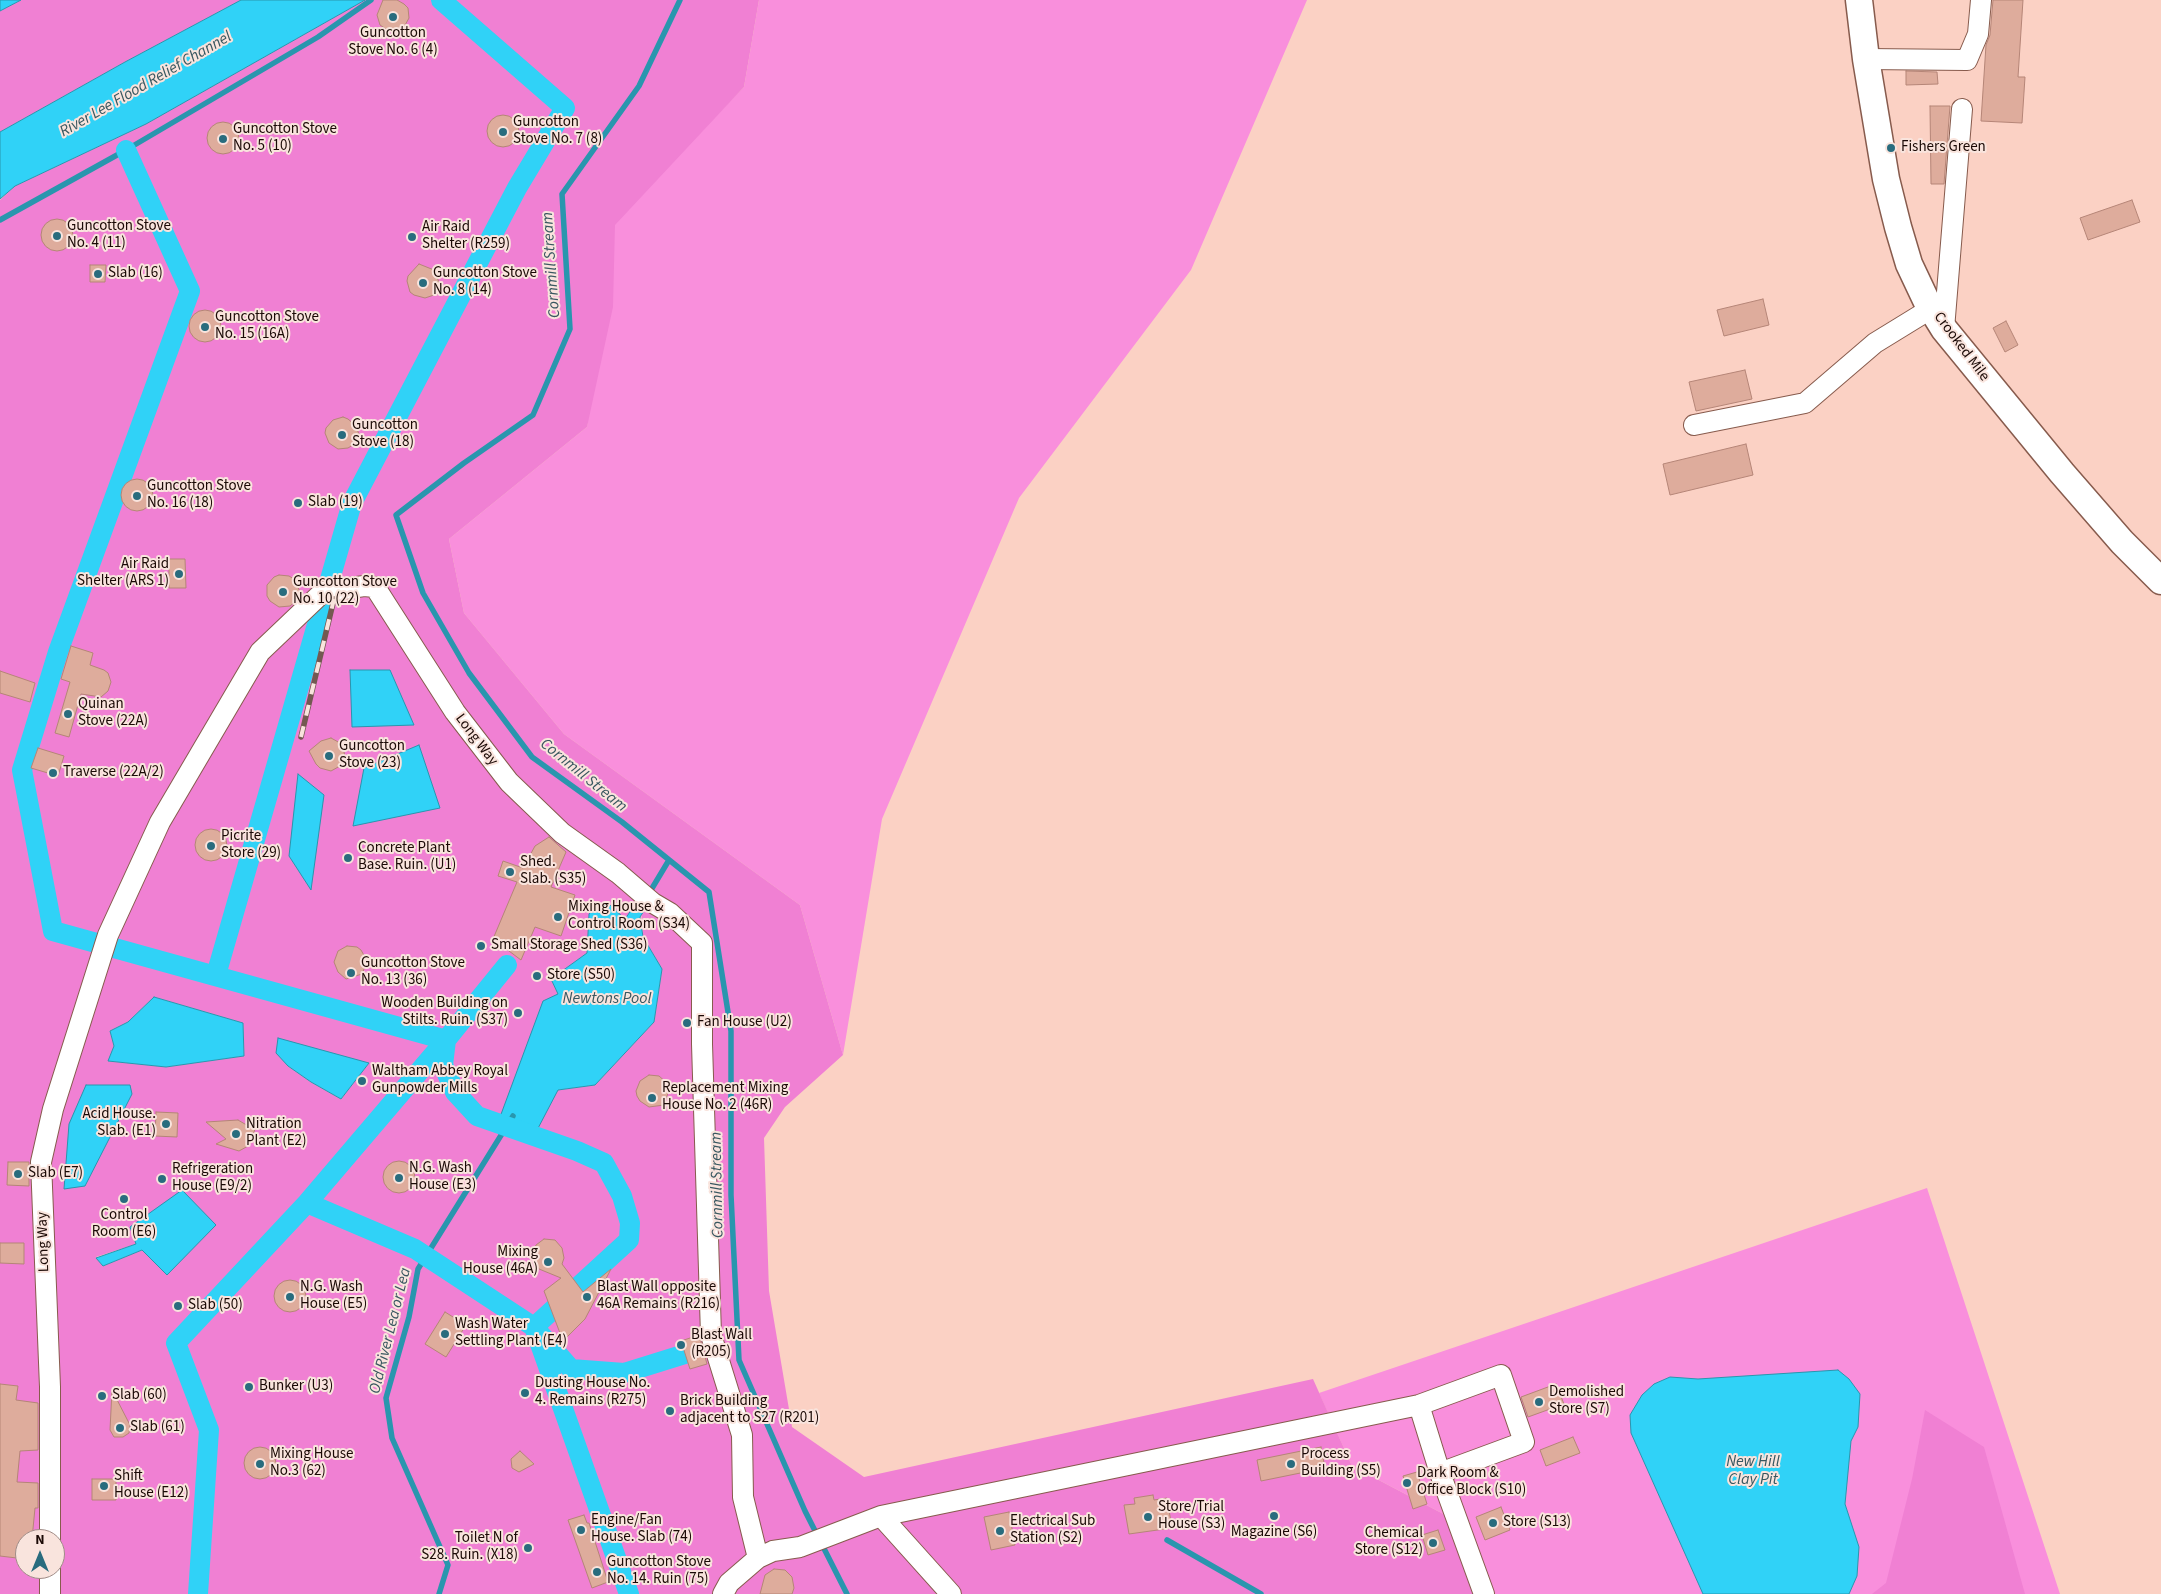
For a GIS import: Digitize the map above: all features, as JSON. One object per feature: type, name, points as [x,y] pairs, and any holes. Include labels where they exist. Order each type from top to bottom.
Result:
[{"type":"main road","name":"Crooked Mile","points":[[1859,0],[1866,59],[1886,178],[1909,264],[1938,318],[2062,473],[2122,542],[2161,580]]},
{"type":"lane","points":[[1866,59],[1967,60],[1978,34],[1981,0]]},
{"type":"lane","points":[[1694,425],[1805,403],[1875,343],[1938,318],[1962,109]]},
{"type":"lane","name":"Long Way","points":[[50,1529],[50,1387],[41,1162],[53,1109],[108,935],[160,822],[260,652],[328,591],[375,587],[455,712],[508,782],[562,832],[618,873],[647,898],[670,913],[702,943],[702,1044],[711,1336],[742,1436],[744,1497],[758,1558]]},
{"type":"lane","points":[[723,1594],[729,1583],[758,1558],[774,1551],[800,1547],[881,1516],[1419,1405],[1501,1375],[1524,1442],[1440,1473]]},
{"type":"lane","points":[[1419,1405],[1440,1473],[1484,1594]]},
{"type":"lane","points":[[881,1516],[951,1594]]},
{"type":"lane","points":[[50,1579],[50,1594]]},
{"type":"shaded area","points":[[21,0],[241,0],[0,132],[0,11]]},
{"type":"shaded area","points":[[365,0],[759,0],[744,87],[615,225],[613,307],[587,427],[449,539],[464,613],[564,734],[800,905],[843,1055],[785,1107],[764,1138],[769,1291],[792,1427],[864,1477],[1313,1379],[1352,1466],[1451,1518],[1488,1594],[0,1594],[0,200],[15,186],[146,124]],"holes":[[[640,897],[643,937],[662,969],[654,1022],[595,1085],[558,1090],[558,994],[551,979],[587,953],[589,914],[625,919]],[[154,997],[243,1023],[244,1056],[166,1067],[109,1061],[114,1046],[110,1031],[128,1022]],[[369,1063],[341,1099],[288,1066]],[[136,1244],[142,1250],[103,1266],[96,1257]]]},
{"type":"shaded area","points":[[759,0],[1307,0],[1191,270],[1019,498],[882,819],[843,1055],[800,905],[564,734],[464,613],[449,539],[587,427],[610,225],[744,87]]},
{"type":"shaded area","points":[[1927,1188],[2060,1594],[1488,1594],[1451,1518],[1352,1466],[1319,1393]]},
{"type":"shaded area","points":[[1925,1410],[1984,1447],[2025,1594],[1872,1594],[1886,1583],[1912,1479]]},
{"type":"water","points":[[0,0],[21,0],[0,11]]},
{"type":"water","name":"River Lee Flood Relief Channel","points":[[241,0],[365,0],[146,124],[15,186],[0,199],[0,132]]},
{"type":"water","points":[[350,670],[390,670],[414,725],[352,727]]},
{"type":"water","points":[[419,745],[440,808],[353,826],[364,768]]},
{"type":"water","points":[[298,774],[324,795],[311,890],[289,856]]},
{"type":"water","name":"Newtons Pool","points":[[641,896],[649,903],[640,917],[643,937],[662,969],[654,1022],[595,1085],[558,1090],[535,1134],[500,1117],[543,1001],[558,994],[551,979],[587,953],[589,914],[597,904],[610,905],[625,919]]},
{"type":"water","points":[[154,997],[243,1023],[244,1056],[166,1067],[108,1061],[114,1046],[110,1031],[128,1022]]},
{"type":"water","points":[[278,1038],[369,1063],[341,1099],[288,1066],[276,1053]]},
{"type":"water","points":[[86,1085],[130,1085],[132,1094],[85,1186],[64,1189],[69,1124]]},
{"type":"water","points":[[182,1190],[216,1225],[167,1275],[142,1250],[103,1266],[96,1258],[136,1244],[130,1227]]},
{"type":"water","name":"New Hill Clay Pit","points":[[1838,1370],[1849,1379],[1860,1394],[1858,1427],[1851,1441],[1845,1504],[1859,1547],[1857,1576],[1849,1594],[1703,1594],[1631,1433],[1630,1415],[1642,1395],[1654,1384],[1670,1377],[1698,1379]]},
{"type":"building","name":"Guncotton Stove No. 6 (4)","points":[[383,0],[397,0],[408,8],[409,18],[404,27],[395,32],[389,31],[380,25],[377,15]]},
{"type":"building","points":[[1993,0],[2023,0],[2018,77],[2025,77],[2022,123],[1981,121],[1986,45],[1990,35]]},
{"type":"building","points":[[1906,71],[1937,72],[1938,84],[1906,85]]},
{"type":"building","points":[[1930,106],[1950,106],[1944,184],[1931,184]]},
{"type":"building","name":"Guncotton Stove No. 7 (8)","points":[[503,115],[509,116],[514,120],[518,125],[518,137],[514,142],[509,146],[503,147],[497,146],[492,142],[488,137],[487,131],[488,125],[492,120],[497,116]]},
{"type":"building","name":"Guncotton Stove No. 5 (10)","points":[[223,122],[229,123],[234,127],[238,132],[238,144],[234,149],[229,153],[223,154],[217,153],[212,149],[208,144],[207,138],[208,132],[212,127],[217,123]]},
{"type":"building","points":[[2132,200],[2140,222],[2088,240],[2080,218]]},
{"type":"building","name":"Guncotton Stove No. 4 (11)","points":[[57,219],[63,220],[68,224],[72,229],[72,241],[68,246],[63,250],[57,251],[51,250],[46,246],[42,241],[41,235],[42,229],[46,224],[51,220]]},
{"type":"building","name":"Guncotton Stove No. 8 (14)","points":[[419,264],[434,270],[443,292],[425,298],[410,292],[407,281],[408,276]]},
{"type":"building","name":"Slab (16)","points":[[90,265],[106,265],[105,282],[90,282]]},
{"type":"building","points":[[1763,299],[1769,325],[1724,336],[1717,310]]},
{"type":"building","name":"Guncotton Stove No. 15 (16A)","points":[[205,310],[211,311],[216,315],[220,320],[220,332],[216,337],[211,341],[205,342],[199,341],[194,337],[190,332],[189,326],[190,320],[194,315],[199,311]]},
{"type":"building","points":[[2006,321],[2018,345],[2005,352],[1993,328]]},
{"type":"building","points":[[1745,370],[1752,399],[1696,411],[1689,382]]},
{"type":"building","name":"Guncotton Stove (18)","points":[[343,417],[356,426],[361,440],[348,448],[338,449],[329,443],[325,433],[326,428],[333,420]]},
{"type":"building","points":[[1746,444],[1753,475],[1670,495],[1663,464]]},
{"type":"building","name":"Guncotton Stove No. 16 (18)","points":[[137,479],[143,480],[148,484],[152,489],[152,501],[148,506],[143,510],[137,511],[131,510],[126,506],[122,501],[121,495],[122,489],[126,484],[131,480]]},
{"type":"building","name":"Air Raid Shelter (ARS 1)","points":[[169,559],[185,559],[186,588],[169,588]]},
{"type":"building","name":"Guncotton Stove No. 10 (22)","points":[[279,575],[289,576],[294,579],[302,596],[290,606],[279,607],[270,601],[267,596],[267,585],[274,577]]},
{"type":"building","name":"Quinan Stove (22A)","points":[[71,646],[93,653],[90,665],[108,673],[111,682],[108,691],[101,697],[81,694],[69,737],[55,733],[70,682],[61,679]]},
{"type":"building","points":[[0,671],[35,683],[30,702],[0,693]]},
{"type":"building","name":"Guncotton Stove (23)","points":[[331,738],[343,747],[345,757],[340,766],[331,771],[320,768],[309,751],[321,741]]},
{"type":"building","points":[[38,748],[64,756],[58,776],[31,768]]},
{"type":"building","name":"Picrite Store (29)","points":[[211,829],[217,830],[222,834],[226,839],[226,851],[222,856],[217,860],[211,861],[205,860],[200,856],[196,851],[195,845],[196,839],[200,834],[205,830]]},
{"type":"building","points":[[549,837],[566,852],[551,887],[575,895],[561,936],[535,927],[521,960],[493,939],[517,882],[498,876],[503,861],[523,868],[535,846]]},
{"type":"building","name":"Guncotton Stove No. 13 (36)","points":[[347,946],[357,947],[361,950],[366,959],[366,964],[362,974],[346,979],[338,972],[334,962],[338,951]]},
{"type":"building","name":"Replacement Mixing House No. 2 (46R)","points":[[649,1075],[659,1076],[667,1083],[668,1093],[664,1105],[649,1107],[640,1101],[637,1096],[636,1091],[640,1081]]},
{"type":"building","name":"Acid House. Slab. (E1)","points":[[156,1112],[178,1113],[177,1137],[155,1136]]},
{"type":"building","name":"Nitration Plant (E2)","points":[[238,1120],[250,1127],[257,1123],[253,1135],[256,1140],[252,1140],[248,1146],[239,1151],[216,1144],[226,1139],[206,1122]]},
{"type":"building","name":"N.G. Wash House (E3)","points":[[399,1161],[405,1162],[410,1166],[414,1171],[414,1183],[410,1188],[405,1192],[399,1193],[393,1192],[388,1188],[384,1183],[383,1177],[384,1171],[388,1166],[393,1162]]},
{"type":"building","name":"Slab (E7)","points":[[8,1162],[29,1162],[29,1186],[7,1185]]},
{"type":"building","points":[[544,1239],[555,1240],[562,1248],[564,1258],[562,1264],[583,1292],[611,1269],[585,1319],[563,1341],[544,1291],[561,1278],[539,1269],[532,1255],[536,1245]]},
{"type":"building","points":[[0,1243],[24,1243],[24,1264],[0,1263]]},
{"type":"building","name":"N.G. Wash House (E5)","points":[[290,1280],[296,1281],[301,1285],[305,1290],[305,1302],[301,1307],[296,1311],[290,1312],[284,1311],[279,1307],[275,1302],[274,1296],[275,1290],[279,1285],[284,1281]]},
{"type":"building","name":"Wash Water Settling Plant (E4)","points":[[445,1312],[466,1325],[446,1357],[425,1344]]},
{"type":"building","points":[[699,1335],[707,1364],[690,1369],[681,1341]]},
{"type":"building","points":[[0,1384],[18,1386],[16,1400],[38,1403],[38,1450],[20,1451],[17,1482],[38,1483],[38,1508],[35,1508],[33,1529],[15,1529],[15,1558],[0,1556]]},
{"type":"building","name":"Demolished Store (S7)","points":[[1556,1384],[1564,1404],[1528,1417],[1521,1397]]},
{"type":"building","points":[[112,1390],[130,1425],[129,1433],[123,1437],[114,1437],[110,1430]]},
{"type":"building","points":[[1573,1437],[1580,1453],[1546,1466],[1540,1450]]},
{"type":"building","name":"Mixing House No.3 (62)","points":[[260,1447],[266,1448],[271,1452],[275,1457],[275,1469],[271,1474],[266,1478],[260,1479],[254,1478],[249,1474],[245,1469],[244,1463],[245,1457],[249,1452],[254,1448]]},
{"type":"building","name":"Process Building (S5)","points":[[1321,1447],[1325,1468],[1261,1481],[1257,1460]]},
{"type":"building","points":[[520,1451],[534,1464],[519,1472],[512,1468],[511,1459]]},
{"type":"building","name":"Dark Room & Office Block (S10)","points":[[1417,1472],[1427,1504],[1413,1509],[1403,1476]]},
{"type":"building","name":"Shift House (E12)","points":[[92,1479],[116,1479],[116,1500],[92,1500]]},
{"type":"building","name":"Store/Trial House (S3)","points":[[1153,1495],[1154,1500],[1167,1498],[1172,1528],[1129,1534],[1124,1505],[1135,1504],[1134,1498]]},
{"type":"building","name":"Store (S13)","points":[[1501,1507],[1510,1530],[1485,1540],[1476,1517]]},
{"type":"building","name":"Electrical Sub Station (S2)","points":[[1009,1512],[1015,1545],[991,1550],[984,1517]]},
{"type":"building","points":[[584,1515],[587,1523],[589,1523],[608,1582],[592,1588],[568,1520]]},
{"type":"building","name":"Chemical Store (S12)","points":[[1438,1530],[1445,1550],[1428,1555],[1422,1535]]},
{"type":"building","points":[[774,1569],[785,1570],[792,1577],[794,1588],[792,1594],[760,1594],[765,1575]]},
{"type":"waterway","points":[[0,220],[126,150],[318,37],[371,0]]},
{"type":"waterway","points":[[216,975],[352,503],[517,188],[565,108],[441,0]]},
{"type":"waterway","name":"Cornmill Stream","points":[[680,0],[639,86],[562,194],[570,329],[533,415],[464,463],[396,515],[423,593],[469,673],[532,757],[622,822],[709,892],[731,1031],[731,1195],[739,1360],[805,1511],[847,1594]]},
{"type":"waterway","points":[[126,150],[190,291],[58,652],[22,770],[53,931],[446,1040],[507,965]]},
{"type":"waterway","name":"Old River Lea or Lea","points":[[648,895],[669,860]]},
{"type":"waterway","points":[[307,1203],[415,1249],[534,1327],[629,1240],[630,1223],[622,1196],[604,1163],[577,1151],[477,1116],[455,1092],[443,1065],[446,1040]]},
{"type":"waterway","points":[[198,1594],[209,1430],[176,1343],[307,1203],[446,1040]]},
{"type":"waterway","name":"Old River Lea or Lea","points":[[439,1594],[448,1565],[392,1438],[386,1398],[409,1317],[418,1269],[513,1116]]},
{"type":"waterway","points":[[629,1594],[534,1327],[571,1369],[624,1373],[685,1354]]},
{"type":"waterway","points":[[1167,1540],[1261,1594]]},
{"type":"railway","points":[[301,737],[334,599]]},
{"type":"place","name":"Guncotton Stove No. 6 (4)","points":[[393,17]]},
{"type":"place","name":"Guncotton Stove No. 7 (8)","points":[[503,132]]},
{"type":"place","name":"Guncotton Stove No. 5 (10)","points":[[223,139]]},
{"type":"place","name":"Fishers Green","points":[[1891,148]]},
{"type":"place","name":"Guncotton Stove No. 4 (11)","points":[[57,236]]},
{"type":"place","name":"Air Raid Shelter (R259)","points":[[412,237]]},
{"type":"place","name":"Slab (16)","points":[[98,274]]},
{"type":"place","name":"Guncotton Stove No. 8 (14)","points":[[423,283]]},
{"type":"place","name":"Guncotton Stove No. 15 (16A)","points":[[205,327]]},
{"type":"place","name":"Guncotton Stove (18)","points":[[342,435]]},
{"type":"place","name":"Guncotton Stove No. 16 (18)","points":[[137,496]]},
{"type":"place","name":"Slab (19)","points":[[298,503]]},
{"type":"place","name":"Air Raid Shelter (ARS 1)","points":[[179,574]]},
{"type":"place","name":"Guncotton Stove No. 10 (22)","points":[[283,592]]},
{"type":"place","name":"Quinan Stove (22A)","points":[[68,714]]},
{"type":"place","name":"Guncotton Stove (23)","points":[[329,756]]},
{"type":"place","name":"Traverse (22A/2)","points":[[53,773]]},
{"type":"place","name":"Picrite Store (29)","points":[[211,846]]},
{"type":"place","name":"Concrete Plant Base. Ruin. (U1)","points":[[348,858]]},
{"type":"place","name":"Shed. Slab. (S35)","points":[[510,872]]},
{"type":"place","name":"Mixing House & Control Room (S34)","points":[[558,917]]},
{"type":"place","name":"Small Storage Shed (S36)","points":[[481,946]]},
{"type":"place","name":"Guncotton Stove No. 13 (36)","points":[[351,973]]},
{"type":"place","name":"Store (S50)","points":[[537,976]]},
{"type":"place","name":"Wooden Building on Stilts. Ruin. (S37)","points":[[518,1013]]},
{"type":"place","name":"Fan House (U2)","points":[[687,1023]]},
{"type":"place","name":"Waltham Abbey Royal Gunpowder Mills","points":[[362,1081]]},
{"type":"place","name":"Replacement Mixing House No. 2 (46R)","points":[[652,1098]]},
{"type":"place","name":"Acid House. Slab. (E1)","points":[[166,1124]]},
{"type":"place","name":"Nitration Plant (E2)","points":[[236,1134]]},
{"type":"place","name":"Slab (E7)","points":[[18,1174]]},
{"type":"place","name":"N.G. Wash House (E3)","points":[[399,1178]]},
{"type":"place","name":"Refrigeration House (E9/2)","points":[[162,1179]]},
{"type":"place","name":"Control Room (E6)","points":[[124,1199]]},
{"type":"place","name":"Mixing House (46A)","points":[[548,1262]]},
{"type":"place","name":"N.G. Wash House (E5)","points":[[290,1297]]},
{"type":"place","name":"Blast Wall opposite 46A Remains (R216)","points":[[587,1297]]},
{"type":"place","name":"Slab (50)","points":[[178,1306]]},
{"type":"place","name":"Wash Water Settling Plant (E4)","points":[[445,1334]]},
{"type":"place","name":"Blast Wall (R205)","points":[[681,1345]]},
{"type":"place","name":"Bunker (U3)","points":[[249,1387]]},
{"type":"place","name":"Dusting House No. 4. Remains (R275)","points":[[525,1393]]},
{"type":"place","name":"Slab (60)","points":[[102,1396]]},
{"type":"place","name":"Demolished Store (S7)","points":[[1539,1402]]},
{"type":"place","name":"Brick Building adjacent to S27 (R201)","points":[[670,1411]]},
{"type":"place","name":"Slab (61)","points":[[120,1428]]},
{"type":"place","name":"Mixing House No.3 (62)","points":[[260,1464]]},
{"type":"place","name":"Process Building (S5)","points":[[1291,1464]]},
{"type":"place","name":"Dark Room & Office Block (S10)","points":[[1407,1483]]},
{"type":"place","name":"Shift House (E12)","points":[[104,1486]]},
{"type":"place","name":"Magazine (S6)","points":[[1274,1516]]},
{"type":"place","name":"Store/Trial House (S3)","points":[[1148,1517]]},
{"type":"place","name":"Store (S13)","points":[[1493,1523]]},
{"type":"place","name":"Engine/Fan House. Slab (74)","points":[[581,1530]]},
{"type":"place","name":"Electrical Sub Station (S2)","points":[[1000,1531]]},
{"type":"place","name":"Chemical Store (S12)","points":[[1433,1543]]},
{"type":"place","name":"Toilet N of S28. Ruin. (X18)","points":[[528,1548]]},
{"type":"place","name":"Guncotton Stove No. 14. Ruin (75)","points":[[597,1572]]}]
